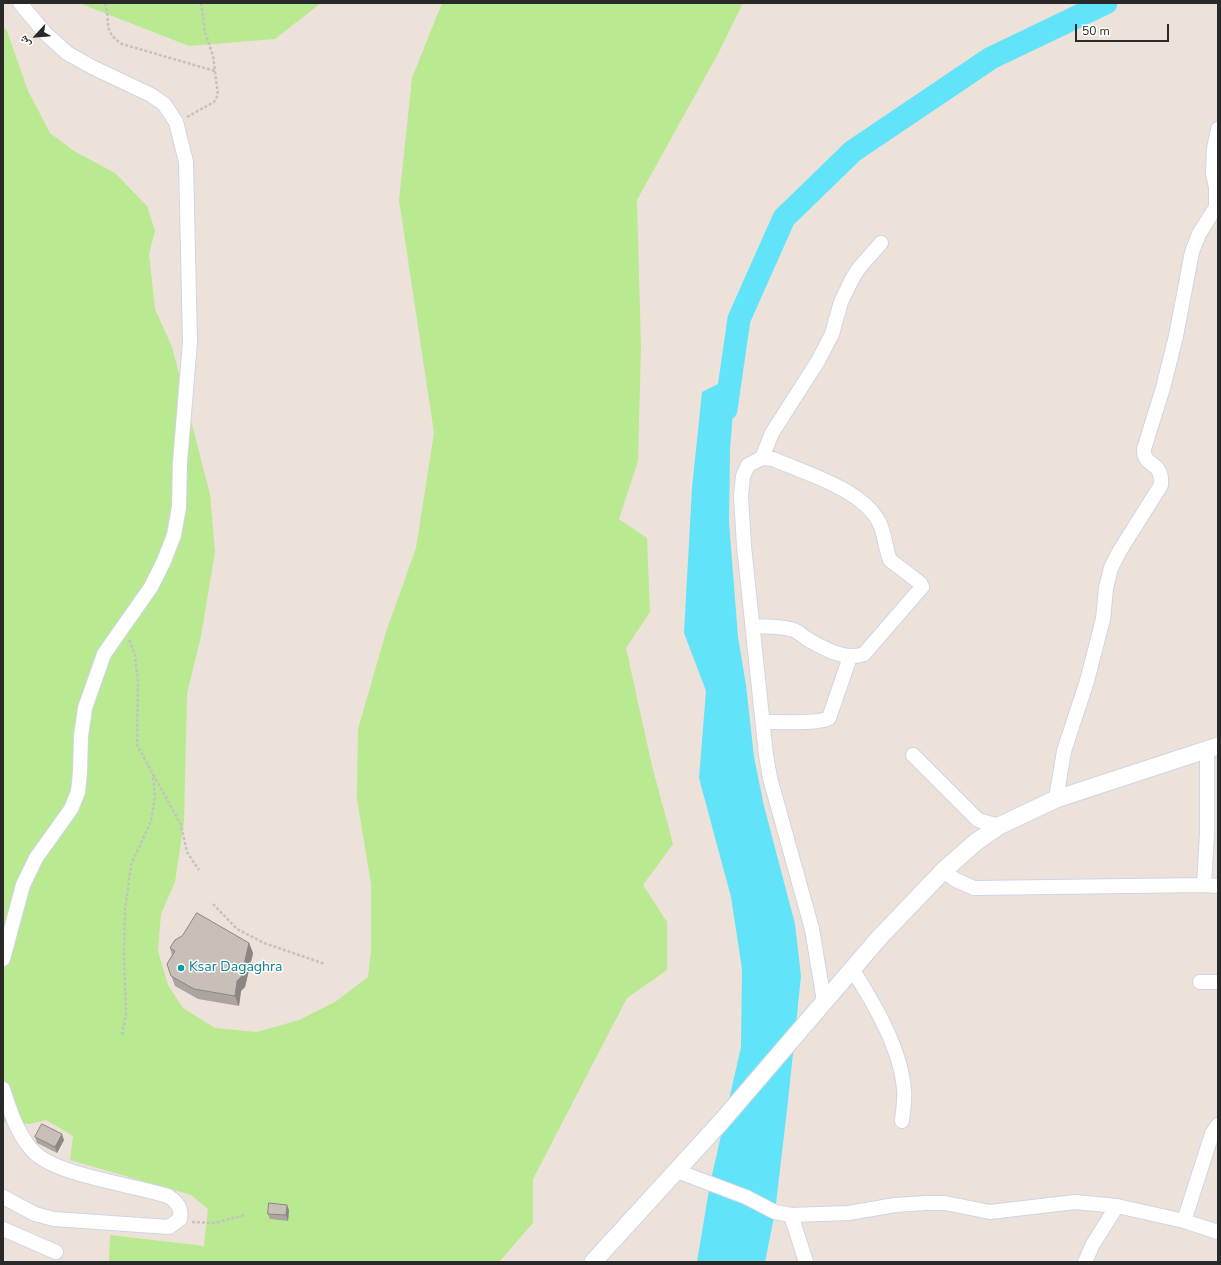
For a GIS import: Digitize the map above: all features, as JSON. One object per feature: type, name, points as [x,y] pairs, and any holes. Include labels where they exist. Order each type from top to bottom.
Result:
[{"type":"street","points":[[3,959],[23,885],[36,858],[71,809],[78,792],[81,736],[85,708],[104,654],[151,587],[164,561],[174,535],[179,507],[180,462],[190,342],[190,275],[186,162],[176,122],[164,104],[151,95],[66,53],[45,33],[20,3]]},
{"type":"street","points":[[1056,799],[1064,751],[1087,681],[1102,619],[1106,588],[1111,568],[1118,552],[1161,485],[1162,477],[1157,466],[1147,461],[1144,454],[1144,449],[1163,388],[1176,336],[1192,252],[1199,234],[1216,207],[1216,188],[1213,173],[1214,150],[1218,129]]},
{"type":"street","points":[[762,458],[772,433],[818,361],[832,334],[841,302],[852,278],[881,244]]},
{"type":"street","points":[[753,626],[794,630],[808,639],[845,656],[855,657],[864,654],[922,587],[920,583],[890,560],[886,540],[879,521],[865,503],[838,487],[773,459],[762,458],[748,465],[743,476],[741,496],[744,546],[770,778],[812,929],[824,1001]]},
{"type":"street","points":[[763,722],[815,721],[829,718],[850,657]]},
{"type":"street","points":[[593,1262],[721,1122],[879,938],[943,871],[976,842],[1000,826],[1056,799],[1212,747],[1207,834],[1211,886],[974,888],[956,880],[943,871]]},
{"type":"street","points":[[913,755],[978,820],[1000,826]]},
{"type":"street","points":[[852,969],[871,998],[886,1031],[900,1068],[904,1091],[902,1121]]},
{"type":"street","points":[[1200,982],[1218,982]]},
{"type":"street","points":[[3,1089],[19,1133],[33,1151],[49,1163],[68,1170],[168,1196],[179,1206],[181,1213],[180,1219],[175,1224],[169,1227],[160,1228],[54,1219],[35,1214],[3,1197]]},
{"type":"street","points":[[1184,1221],[1212,1134],[1218,1125]]},
{"type":"street","points":[[677,1171],[746,1197],[774,1212],[791,1215],[849,1213],[895,1205],[926,1203],[945,1203],[990,1212],[1075,1202],[1117,1206],[1184,1221],[1218,1232]]},
{"type":"street","points":[[1085,1262],[1093,1244],[1117,1206]]},
{"type":"street","points":[[791,1215],[806,1262]]},
{"type":"street","points":[[3,1229],[56,1252]]},
{"type":"path","points":[[105,3],[107,28],[112,38],[122,44],[215,71]]},
{"type":"path","points":[[176,122],[200,111],[214,102],[218,95],[213,56],[205,32],[201,3]]},
{"type":"path","points":[[124,627],[136,662],[138,681],[137,745],[181,825],[187,852],[199,870]]},
{"type":"path","points":[[122,1035],[126,1015],[124,955],[125,910],[131,865],[151,821],[155,797],[153,774]]},
{"type":"path","points":[[213,904],[237,929],[264,944],[325,964]]},
{"type":"path","points":[[180,1219],[195,1223],[214,1223],[245,1215]]},
{"type":"green space","points":[[79,3],[321,3],[275,39],[189,46]]},
{"type":"green space","points":[[442,3],[743,3],[719,52],[637,200],[641,347],[638,461],[619,519],[647,538],[650,612],[626,648],[652,766],[673,844],[643,885],[667,922],[667,970],[627,998],[533,1179],[533,1223],[499,1262],[109,1262],[110,1235],[204,1246],[208,1209],[191,1195],[70,1160],[73,1136],[46,1120],[29,1124],[3,1122],[3,26],[7,31],[28,91],[50,133],[74,151],[115,173],[147,206],[155,231],[149,254],[155,309],[172,347],[210,494],[215,552],[201,636],[187,694],[184,822],[175,882],[161,914],[158,951],[168,985],[183,1008],[215,1028],[257,1032],[299,1020],[335,1002],[368,977],[371,951],[371,884],[357,799],[358,729],[386,632],[416,548],[434,433],[399,200],[412,78]]},
{"type":"water","points":[[736,375],[730,449],[729,522],[738,637],[746,685],[754,757],[764,806],[795,924],[801,976],[775,1212],[765,1262],[697,1262],[710,1184],[741,1047],[742,969],[731,897],[699,778],[706,691],[684,633],[692,488],[702,392]]},
{"type":"building","points":[[197,913],[249,943],[241,977],[237,981],[235,996],[194,989],[171,976],[167,964],[175,951],[170,948],[175,940],[182,936]]},
{"type":"building","points":[[42,1124],[62,1134],[55,1147],[35,1137]]},
{"type":"building","points":[[269,1203],[287,1205],[286,1215],[268,1214]]},
{"type":"waterway","points":[[726,409],[739,319],[784,218],[853,151],[991,58],[1106,3]]},
{"type":"place","name":"Ksar Dagaghra","points":[[181,968]]}]
